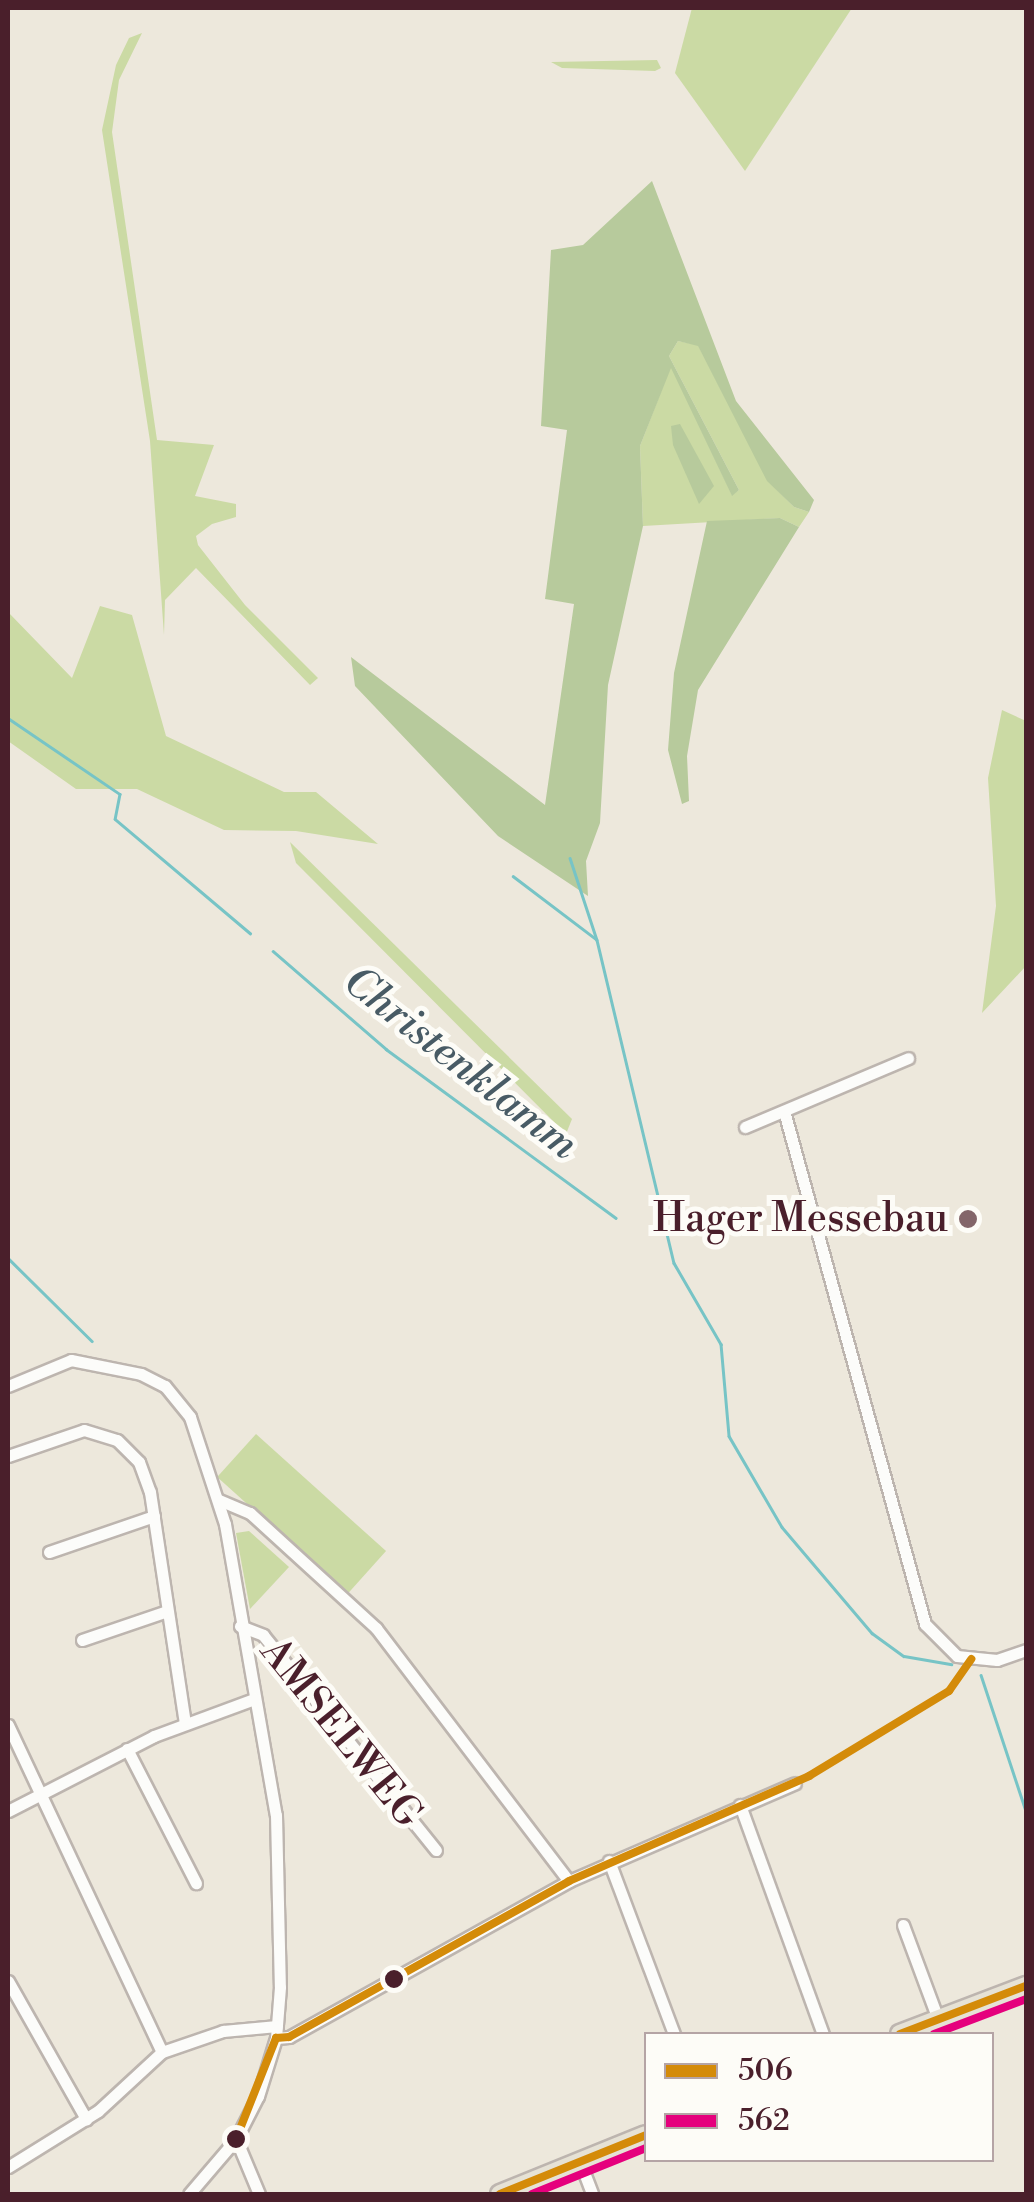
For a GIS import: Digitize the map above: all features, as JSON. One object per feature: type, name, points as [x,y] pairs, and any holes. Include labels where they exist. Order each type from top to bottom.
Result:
[{"type":"main road","points":[[905,2032],[1026,1986]]},
{"type":"main road","points":[[500,2194],[644,2137]]},
{"type":"street","points":[[745,1128],[908,1058]]},
{"type":"street","points":[[784,1111],[925,1624],[947,1650],[970,1659],[998,1660],[1026,1650]]},
{"type":"street","points":[[9,1381],[70,1360],[141,1374],[178,1398],[209,1465],[219,1500],[278,1844],[276,2032],[236,2139],[189,2194]]},
{"type":"street","points":[[8,1456],[66,1431],[102,1433],[139,1462],[154,1516],[185,1723]]},
{"type":"street","points":[[219,1500],[241,1506],[376,1628],[569,1881]]},
{"type":"street","points":[[49,1552],[154,1516]]},
{"type":"street","points":[[82,1640],[167,1611]]},
{"type":"street","name":"AMSELWEG","points":[[240,1626],[263,1635],[436,1850]]},
{"type":"street","points":[[8,1810],[126,1749],[254,1699]]},
{"type":"street","points":[[8,1725],[162,2052]]},
{"type":"street","points":[[126,1749],[196,1883]]},
{"type":"street","points":[[8,2167],[86,2119],[162,2052],[223,2031],[276,2032],[289,2037],[569,1881],[795,1783]]},
{"type":"street","points":[[740,1805],[823,2032]]},
{"type":"street","points":[[609,1861],[673,2032]]},
{"type":"street","points":[[903,1926],[938,2019]]},
{"type":"street","points":[[8,1982],[86,2119]]},
{"type":"street","points":[[236,2139],[260,2194]]},
{"type":"street","points":[[580,2162],[592,2194]]},
{"type":"green space","points":[[692,8],[852,8],[745,171],[675,73]]},
{"type":"green space","points":[[142,33],[119,80],[112,132],[157,440],[214,445],[195,496],[236,504],[236,517],[212,524],[196,536],[198,545],[245,605],[318,678],[310,685],[196,568],[165,600],[164,635],[150,441],[102,130],[116,65],[129,38]]},
{"type":"green space","points":[[657,60],[661,68],[655,71],[562,68],[551,62]]},
{"type":"green space","points":[[652,181],[736,401],[814,500],[809,512],[794,507],[767,481],[698,346],[678,341],[669,356],[739,490],[732,496],[671,368],[640,446],[643,526],[608,685],[600,823],[586,861],[588,896],[498,836],[355,686],[351,657],[545,805],[574,604],[545,599],[567,430],[541,426],[551,250],[583,245]]},
{"type":"green space","points":[[678,341],[698,345],[768,481],[794,507],[809,512],[799,527],[780,518],[643,526],[640,446],[671,366],[732,495],[739,490],[669,356]]},
{"type":"green space","points":[[680,424],[714,486],[699,504],[673,445],[671,426]]},
{"type":"green space","points":[[780,518],[799,527],[698,690],[687,756],[689,801],[682,804],[668,750],[674,673],[707,521]]},
{"type":"green space","points":[[100,606],[132,615],[166,736],[284,792],[316,792],[378,844],[296,831],[224,830],[137,789],[76,789],[8,741],[8,612],[72,678]]},
{"type":"green space","points":[[1002,710],[1026,721],[1026,966],[982,1013],[996,906],[988,778]]},
{"type":"green space","points":[[290,842],[572,1119],[566,1134],[296,863]]},
{"type":"green space","points":[[256,1434],[386,1551],[347,1594],[217,1477]]},
{"type":"green space","points":[[249,1531],[289,1567],[250,1609],[236,1533]]},
{"type":"waterway","name":"Christenklamm","points":[[8,718],[120,794],[115,819],[250,933]]},
{"type":"waterway","points":[[570,858],[597,940],[674,1263],[721,1344],[729,1436],[782,1527],[872,1633],[904,1656],[951,1664]]},
{"type":"waterway","points":[[513,876],[596,939]]},
{"type":"waterway","name":"Christenklamm","points":[[273,951],[386,1049],[616,1218]]},
{"type":"waterway","points":[[8,1258],[92,1341]]},
{"type":"waterway","points":[[981,1675],[1026,1811]]},
{"type":"transit line","name":"506","points":[[276,2038],[289,2037],[569,1881],[809,1776],[949,1691],[971,1659]]},
{"type":"transit line","name":"506","points":[[905,2032],[1026,1986]]},
{"type":"transit line","name":"562","points":[[939,2032],[1026,1999]]},
{"type":"transit line","name":"506","points":[[236,2139],[276,2038]]},
{"type":"transit line","name":"506","points":[[500,2194],[644,2136]]},
{"type":"transit line","name":"562","points":[[532,2194],[644,2149]]},
{"type":"place","name":"Hager Messebau","points":[[968,1219]]}]
